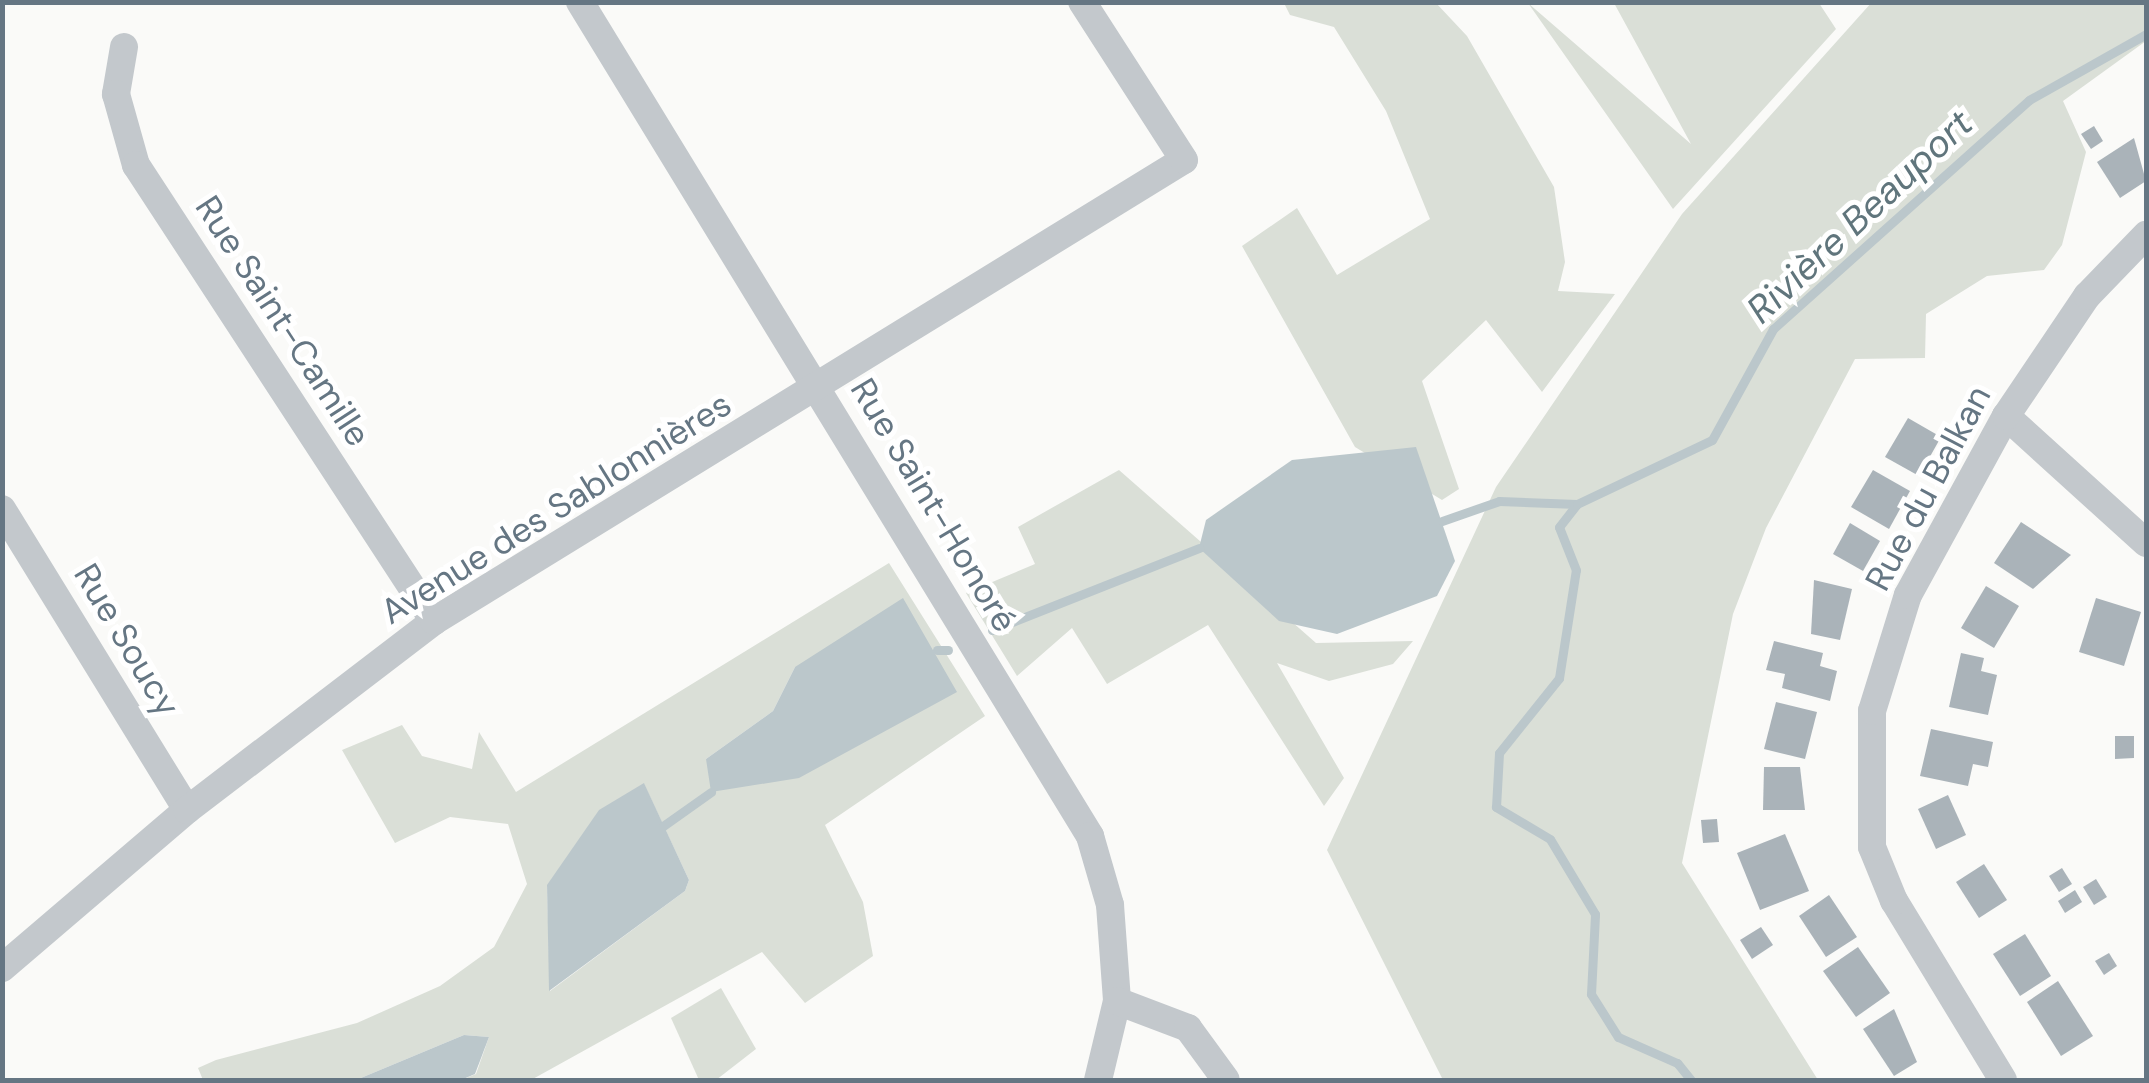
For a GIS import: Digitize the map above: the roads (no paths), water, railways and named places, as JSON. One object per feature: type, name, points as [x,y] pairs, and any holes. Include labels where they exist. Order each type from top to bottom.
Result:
[{"type":"street","name":"Rue Saint-Honoré","points":[[580,2],[1090,836],[1110,905],[1117,1001],[1098,1080]]},
{"type":"street","name":"Avenue des Sablonnières","points":[[2,968],[187,810],[434,621],[820,389],[1184,160],[1082,2]]},
{"type":"street","name":"Rue Saint-Camille","points":[[124,47],[116,94],[136,165],[434,621]]},
{"type":"street","name":"Rue du Balkan","points":[[2004,1080],[1894,901],[1872,847],[1866,799],[1872,711],[1908,595],[2006,416],[2086,296],[2146,235]]},
{"type":"street","points":[[2006,416],[2146,543]]},
{"type":"street","name":"Rue Soucy","points":[[2,509],[187,810]]},
{"type":"street","points":[[1117,1001],[1188,1028],[1226,1080]]},
{"type":"waterway","name":"Rivière Beauport","points":[[1691,1080],[1677,1063],[1618,1037],[1591,994],[1595,914],[1550,839],[1496,807],[1499,753],[1559,678],[1576,570],[1559,527],[1577,504],[1712,440],[1773,329],[2029,100],[2146,34]]},
{"type":"waterway","points":[[1442,521],[1499,501],[1577,504]]},
{"type":"waterway","points":[[992,630],[1199,548]]},
{"type":"waterway","points":[[937,650],[948,650]]},
{"type":"waterway","points":[[663,826],[711,792]]}]
